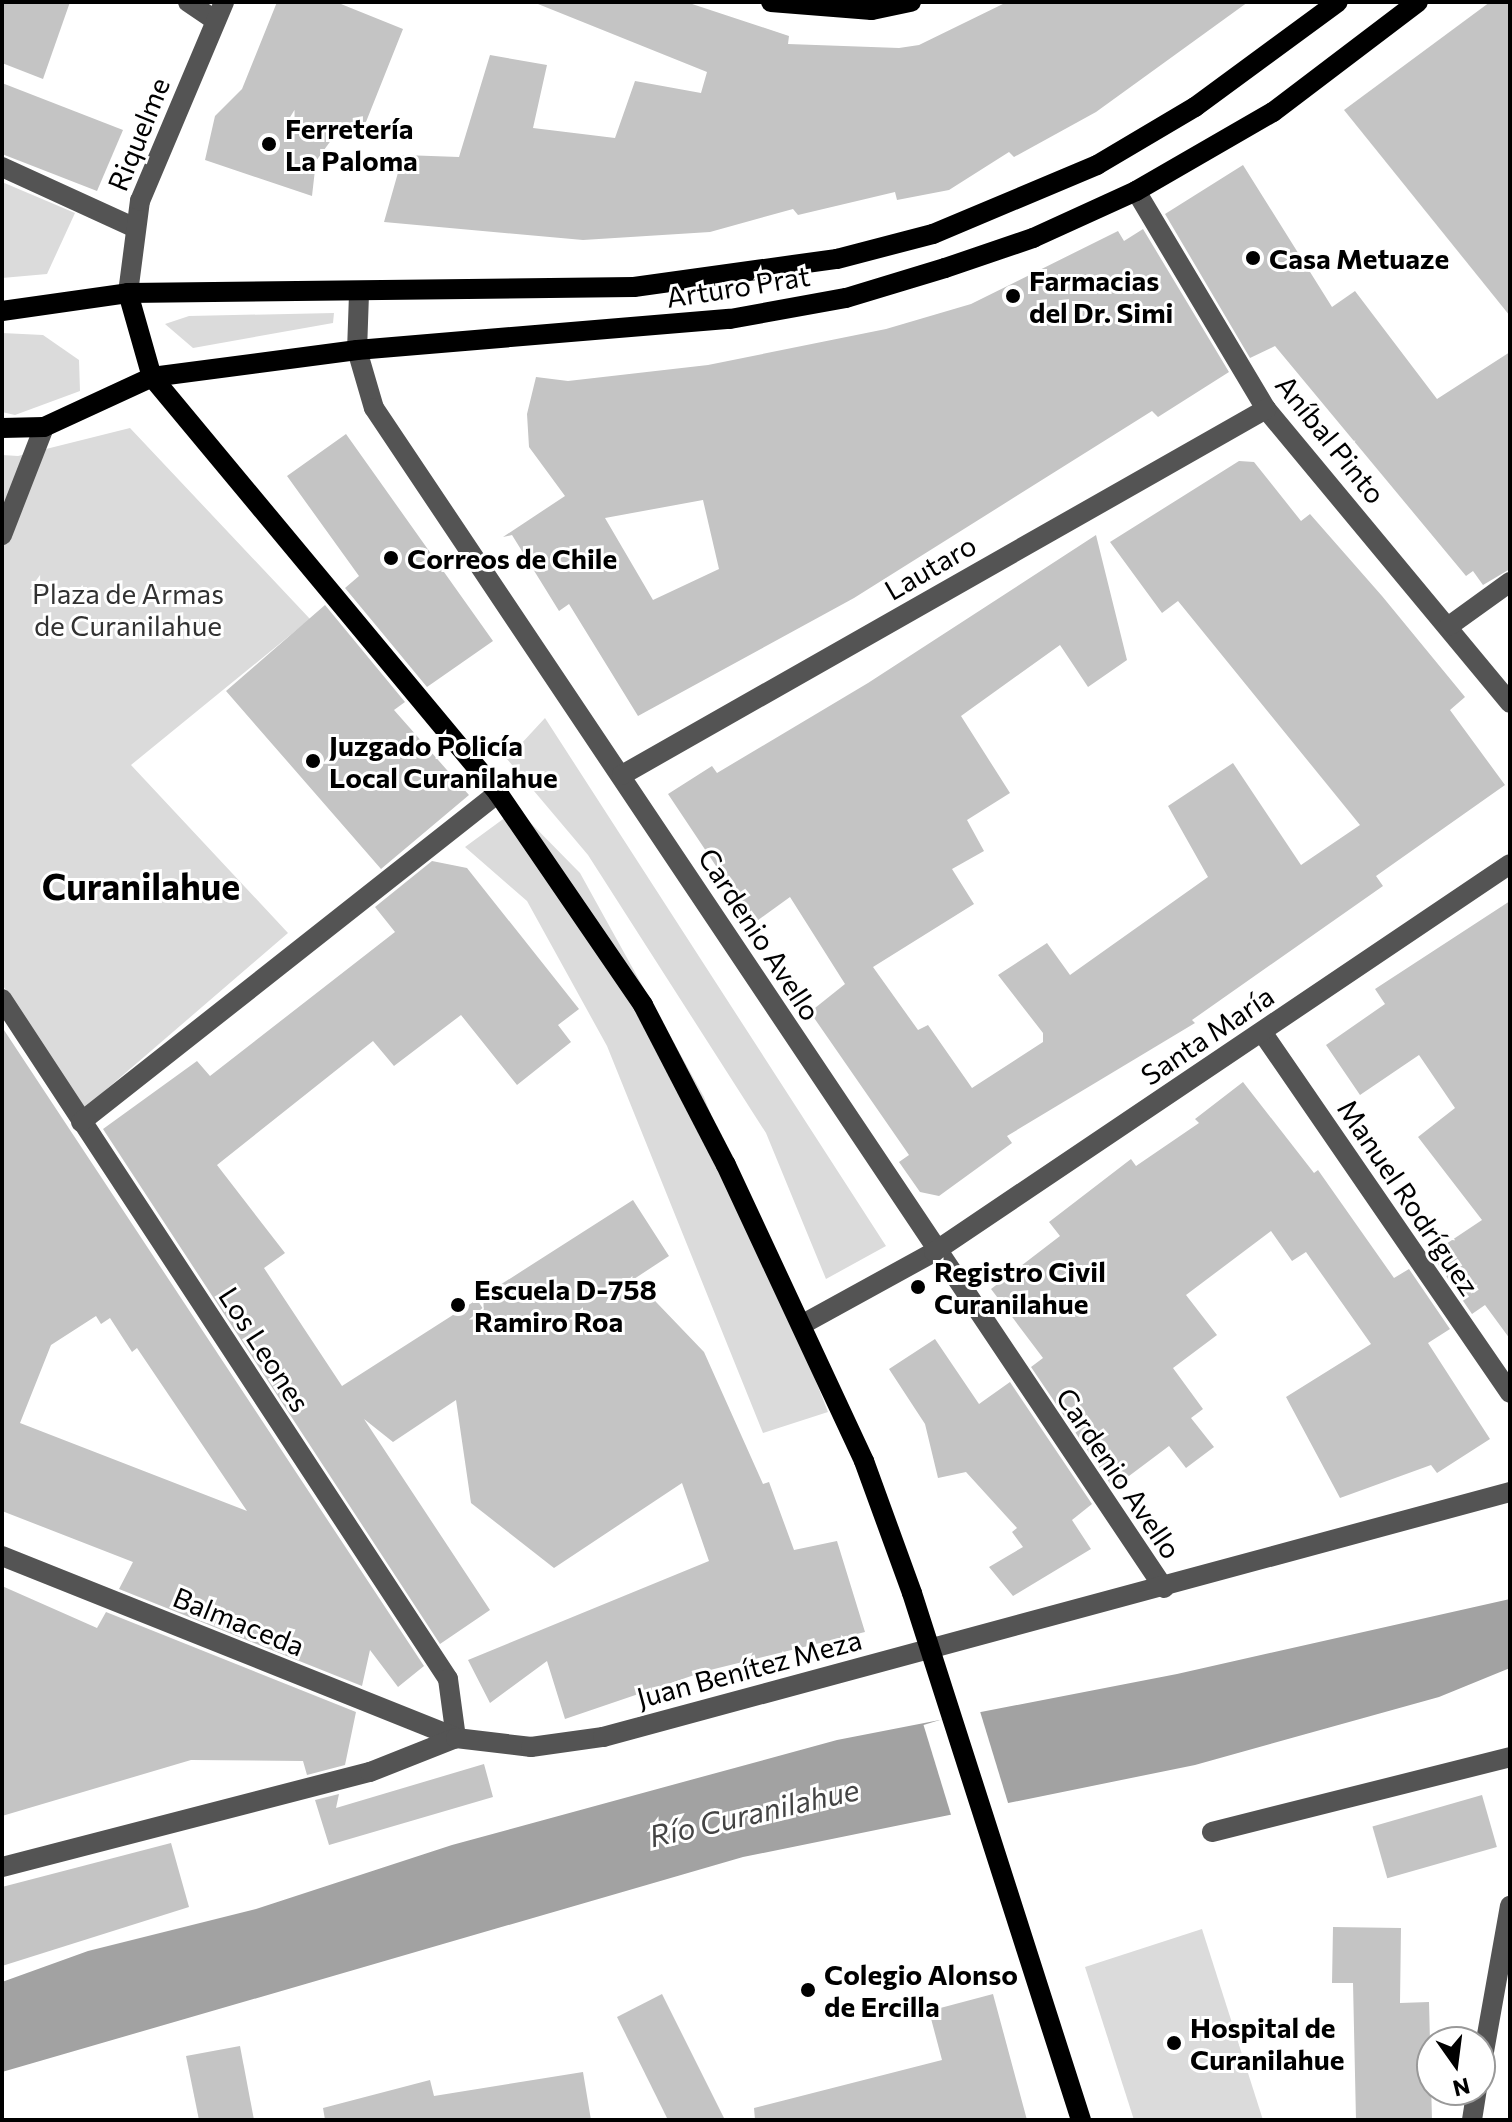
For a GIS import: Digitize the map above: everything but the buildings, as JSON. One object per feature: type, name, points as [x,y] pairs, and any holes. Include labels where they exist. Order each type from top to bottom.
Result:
[{"type":"main road","points":[[771,2],[872,10],[911,2]]},
{"type":"main road","name":"Arturo Prat","points":[[2,311],[128,293],[359,294],[634,287],[837,259],[933,234],[1097,165],[1195,107],[1338,2]]},
{"type":"main road","name":"Arturo Prat","points":[[2,428],[44,427],[152,377],[357,350],[637,329],[846,298],[1033,238],[1136,191],[1273,112],[1418,2]]},
{"type":"main road","points":[[128,293],[152,377],[498,793],[643,1005],[803,1324],[864,1461],[912,1593],[1012,1913],[1081,2120]]},
{"type":"street","points":[[188,2],[219,11]]},
{"type":"street","name":"Riquelme","points":[[128,293],[133,227],[148,177],[219,11]]},
{"type":"street","points":[[2,167],[133,227]]},
{"type":"street","name":"Aníbal Pinto","points":[[1136,191],[1266,409],[1510,703]]},
{"type":"street","name":"Cardenio Avello","points":[[359,294],[357,350],[374,408],[622,775],[934,1252],[1164,1588]]},
{"type":"street","name":"Lautaro","points":[[622,775],[1266,409]]},
{"type":"street","points":[[2,535],[44,427]]},
{"type":"street","points":[[1449,626],[1510,582]]},
{"type":"street","points":[[81,1122],[498,793]]},
{"type":"street","name":"Santa María","points":[[803,1324],[934,1252],[1510,864]]},
{"type":"street","name":"Los Leones","points":[[2,999],[448,1679],[456,1738]]},
{"type":"street","name":"Manuel Rodríguez","points":[[1262,1032],[1510,1393]]},
{"type":"street","name":"Juan Benítez Meza","points":[[2,1867],[370,1772],[456,1738],[531,1747],[603,1737],[1164,1588],[1510,1492]]},
{"type":"street","name":"Balmaceda","points":[[2,1556],[456,1738]]},
{"type":"street","points":[[1212,1832],[1510,1757]]},
{"type":"street","points":[[1489,2026],[1510,1906]]},
{"type":"green space","points":[[2,182],[75,213],[47,274],[2,278]]},
{"type":"green space","points":[[334,313],[333,323],[193,348],[165,324],[189,316]]},
{"type":"green space","points":[[2,333],[43,335],[79,360],[80,391],[15,415],[2,412]]},
{"type":"green space","name":"Plaza de Armas de Curanilahue","points":[[130,428],[310,619],[131,765],[288,933],[80,1112],[2,984],[2,455],[18,456]]},
{"type":"green space","points":[[545,718],[886,1246],[826,1279],[766,1133],[588,855],[507,759]]},
{"type":"green space","points":[[517,809],[580,873],[704,1097],[828,1412],[763,1433],[607,1046],[527,901],[465,847]]},
{"type":"green space","name":"Hospital de Curanilahue","points":[[1202,1929],[1263,2120],[1134,2120],[1085,1967]]},
{"type":"water","name":"Río Curanilahue","points":[[1510,1599],[1510,1668],[1439,1697],[1195,1765],[743,1857],[2,2072],[2,1982],[88,1951],[256,1909],[452,1845],[837,1740],[1177,1674]]},
{"type":"pier","points":[[979,1708],[1009,1806],[953,1823],[924,1725]]},
{"type":"place","name":"Ferretería La Paloma","points":[[269,144]]},
{"type":"place","name":"Casa Metuaze","points":[[1253,258]]},
{"type":"place","name":"Farmacias del Dr. Simi","points":[[1013,296]]},
{"type":"place","name":"Correos de Chile","points":[[391,558]]},
{"type":"place","name":"Juzgado Policía Local Curanilahue","points":[[313,761]]},
{"type":"place","name":"Registro Civil Curanilahue","points":[[918,1287]]},
{"type":"place","name":"Escuela D-758 Ramiro Roa","points":[[458,1305]]},
{"type":"place","name":"Colegio Alonso de Ercilla","points":[[808,1990]]},
{"type":"place","name":"Hospital de Curanilahue","points":[[1174,2043]]},
{"type":"district","name":"Curanilahue","points":[[141,886]]}]
